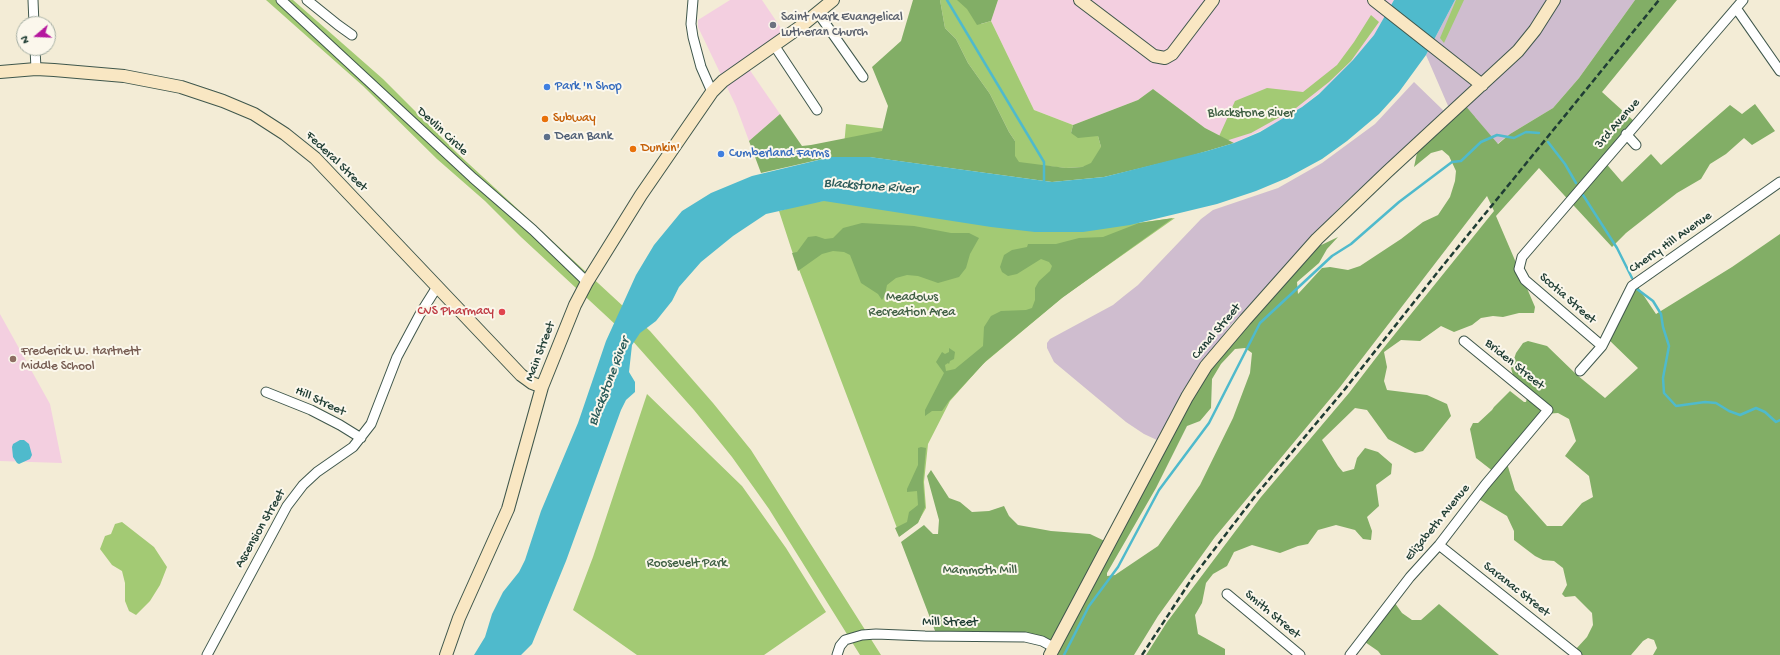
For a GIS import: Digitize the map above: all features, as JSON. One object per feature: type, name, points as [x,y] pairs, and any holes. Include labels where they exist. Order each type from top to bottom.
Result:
[{"type":"street","points":[[33,0],[34,16]]},
{"type":"street","name":"Devlin Circle","points":[[281,0],[473,178],[533,230],[587,282]]},
{"type":"street","points":[[307,0],[352,35]]},
{"type":"street","points":[[693,0],[691,24],[693,37],[701,67],[715,89]]},
{"type":"street","name":"Main Street","points":[[446,655],[459,618],[510,503],[542,388],[575,305],[587,282],[640,195],[715,89],[834,0]]},
{"type":"street","points":[[1080,0],[1154,56],[1165,58],[1172,54],[1213,0]]},
{"type":"street","name":"Canal Street","points":[[1052,651],[1187,397],[1206,366],[1317,239],[1518,51],[1535,30],[1554,0]]},
{"type":"street","name":"3rd Avenue","points":[[1519,269],[1522,257],[1626,134],[1743,0]]},
{"type":"street","points":[[1377,3],[1482,85]]},
{"type":"street","points":[[1736,8],[1779,69]]},
{"type":"street","points":[[818,13],[863,77]]},
{"type":"street","points":[[774,45],[817,110]]},
{"type":"street","points":[[35,56],[36,69]]},
{"type":"street","name":"Federal Street","points":[[0,72],[36,69],[124,76],[181,87],[223,101],[254,114],[285,134],[315,158],[521,375],[542,388]]},
{"type":"street","points":[[1626,134],[1636,146]]},
{"type":"street","name":"Cherry Hill Avenue","points":[[1602,346],[1632,286],[1780,182]]},
{"type":"street","name":"Scotia Street","points":[[1519,269],[1525,280],[1602,346]]},
{"type":"street","name":"Ascension Street","points":[[207,655],[287,506],[303,485],[317,472],[353,447],[371,424],[397,357],[420,314],[437,287]]},
{"type":"street","name":"Briden Street","points":[[1464,341],[1548,410]]},
{"type":"street","points":[[1580,371],[1602,346]]},
{"type":"street","name":"Hill Street","points":[[266,392],[340,424],[361,438]]},
{"type":"street","name":"Elizabeth Avenue","points":[[1350,655],[1410,577],[1439,545],[1485,485],[1548,410]]},
{"type":"street","name":"Saranac Street","points":[[1439,545],[1577,655]]},
{"type":"street","name":"Smith Street","points":[[1228,594],[1300,655]]},
{"type":"street","name":"Mill Street","points":[[837,655],[840,646],[845,640],[862,635],[876,634],[925,636],[1010,636],[1034,639],[1052,651]]},
{"type":"shaded area","points":[[730,0],[762,0],[787,37],[747,66],[780,114],[749,141],[736,106],[698,27],[698,20]]},
{"type":"shaded area","points":[[998,0],[1394,0],[1374,35],[1335,80],[1302,107],[1271,126],[1234,143],[1205,128],[1153,89],[1138,100],[1073,125],[1034,110],[991,21]]},
{"type":"shaded area","points":[[1455,0],[1635,0],[1579,78],[1553,108],[1510,134],[1497,144],[1475,117],[1452,115],[1426,55]]},
{"type":"shaded area","points":[[1414,82],[1444,111],[1340,207],[1230,326],[1185,387],[1157,440],[1144,434],[1126,422],[1054,362],[1047,348],[1047,343],[1050,339],[1113,305],[1138,285],[1201,219],[1213,210],[1278,188],[1322,163],[1375,124]]},
{"type":"shaded area","name":"Frederick W. Hartnett Middle School","points":[[0,314],[50,404],[62,463],[0,461]]},
{"type":"green space","points":[[266,0],[293,0],[383,79],[457,153],[650,331],[713,403],[751,450],[881,655],[860,655],[769,509],[732,457],[694,410],[630,338],[521,237],[485,201],[437,159],[363,86]]},
{"type":"green space","points":[[913,0],[940,0],[945,28],[956,39],[968,63],[990,94],[1015,141],[1015,156],[1019,162],[1066,168],[1082,167],[1091,163],[1101,147],[1098,136],[1078,138],[1071,133],[1073,125],[1138,100],[1153,89],[1205,128],[1234,143],[1187,157],[1104,177],[1052,182],[869,157],[831,157],[761,173],[749,141],[780,114],[802,146],[882,131],[888,106],[872,67],[901,41]]},
{"type":"green space","name":"Blackstone River","points":[[940,0],[967,0],[981,24],[991,21],[1034,110],[1073,125],[1071,133],[1098,136],[1101,147],[1216,143],[1235,101],[1267,88],[1303,92],[1337,65],[1371,15],[1379,22],[1351,61],[1329,82],[1296,108],[1251,133],[1216,144],[1082,167],[1066,168],[844,146],[846,124],[986,141],[1015,141],[990,94],[968,63],[956,39],[945,28]]},
{"type":"green space","points":[[957,0],[998,0],[991,21],[977,25],[967,9]]},
{"type":"green space","points":[[1456,0],[1464,0],[1444,43],[1440,38]]},
{"type":"green space","name":"Mammoth Mill","points":[[1635,0],[1677,0],[1602,92],[1635,122],[1603,160],[1622,182],[1651,154],[1661,165],[1730,105],[1742,114],[1755,104],[1775,131],[1752,145],[1744,138],[1726,154],[1710,164],[1701,179],[1677,193],[1626,233],[1612,247],[1539,168],[1496,216],[1535,307],[1534,313],[1519,313],[1503,317],[1493,316],[1481,318],[1472,325],[1454,332],[1441,326],[1420,341],[1401,340],[1384,352],[1387,367],[1384,381],[1387,390],[1427,395],[1447,404],[1451,416],[1423,451],[1415,453],[1388,439],[1367,410],[1355,408],[1322,440],[1343,472],[1354,469],[1357,458],[1365,448],[1378,452],[1392,464],[1391,474],[1376,485],[1379,506],[1367,517],[1372,531],[1371,540],[1363,539],[1355,530],[1336,525],[1318,530],[1308,544],[1280,553],[1252,545],[1234,552],[1227,566],[1213,574],[1206,583],[1202,603],[1195,615],[1198,634],[1225,649],[1225,655],[1146,655],[1167,622],[1261,497],[1349,393],[1494,211],[1487,196],[1340,387],[1215,537],[1158,616],[1134,655],[1050,655],[1052,650],[1042,641],[937,636],[901,542],[924,525],[933,534],[938,534],[939,520],[927,476],[931,470],[949,498],[960,502],[972,512],[989,511],[1004,506],[1009,516],[1018,525],[1051,531],[1090,534],[1111,544],[1192,388],[1313,249],[1338,237],[1327,249],[1319,263],[1297,282],[1298,294],[1322,268],[1330,267],[1348,270],[1360,266],[1401,239],[1423,222],[1438,215],[1450,197],[1455,181],[1456,171],[1449,156],[1442,150],[1431,153],[1414,167],[1417,153],[1421,145],[1464,104],[1498,144],[1510,134],[1553,108],[1579,78]],"holes":[[[1245,348],[1252,353],[1250,373],[1233,418],[1200,485],[1158,546],[1115,575],[1107,576],[1107,573],[1156,488],[1187,426],[1200,421],[1211,408],[1212,379],[1221,364],[1235,349]]]},
{"type":"green space","name":"Meadows Recreation Area","points":[[836,200],[1137,223],[1175,218],[1063,297],[983,364],[950,401],[928,444],[924,482],[926,508],[918,522],[900,536],[792,251],[779,211],[811,202]]},
{"type":"green space","points":[[1173,218],[1062,298],[986,361],[949,401],[942,411],[932,411],[925,416],[925,410],[944,373],[936,362],[942,352],[945,354],[949,352],[949,348],[955,352],[954,359],[950,361],[949,364],[948,363],[945,365],[946,371],[955,369],[983,346],[984,327],[991,316],[1001,311],[1026,310],[1032,308],[1035,300],[1035,288],[1039,281],[1050,271],[1052,266],[1049,262],[1041,259],[1017,274],[1008,276],[1002,272],[1000,267],[1004,255],[1012,250],[1027,247],[1028,244],[1056,244],[1079,238],[1103,237],[1139,223]]},
{"type":"green space","points":[[862,223],[914,226],[951,233],[969,233],[979,238],[970,254],[966,268],[959,277],[938,283],[918,276],[907,275],[896,278],[887,285],[885,295],[882,300],[878,294],[861,283],[850,255],[844,252],[833,251],[822,254],[798,271],[792,253],[797,252],[808,237],[816,236],[825,239],[833,238],[843,228]]},
{"type":"green space","points":[[1780,234],[1780,655],[1653,655],[1657,648],[1654,640],[1648,638],[1643,641],[1631,655],[1577,655],[1576,649],[1587,637],[1593,625],[1592,613],[1575,596],[1565,597],[1562,594],[1567,585],[1563,568],[1554,561],[1543,560],[1535,556],[1514,540],[1514,531],[1507,516],[1477,498],[1494,472],[1476,458],[1470,429],[1473,423],[1478,423],[1510,391],[1526,402],[1527,398],[1514,379],[1511,368],[1516,353],[1523,343],[1528,341],[1547,346],[1577,375],[1605,398],[1638,368],[1608,339],[1636,284],[1656,314],[1732,267]],"holes":[[[1558,413],[1569,419],[1576,441],[1565,456],[1589,476],[1593,497],[1582,503],[1562,526],[1547,526],[1515,490],[1506,460],[1544,414]]]},
{"type":"green space","name":"Roosevelt Park","points":[[647,394],[742,486],[786,548],[826,612],[764,655],[637,655],[573,610],[593,557]]},
{"type":"green space","points":[[918,448],[926,448],[923,482],[925,507],[918,523],[899,537],[895,528],[907,522],[909,512],[918,505],[917,491],[907,492],[907,489],[918,465]]},
{"type":"green space","points":[[122,522],[154,547],[167,567],[160,585],[150,601],[136,615],[129,611],[125,601],[125,583],[122,571],[112,565],[100,549],[105,536],[111,534],[115,524]]},
{"type":"green space","points":[[1392,599],[1402,613],[1412,620],[1421,620],[1439,604],[1499,655],[1381,655],[1378,651],[1362,640]]},
{"type":"water","name":"Blackstone River","points":[[1394,0],[1455,0],[1426,55],[1399,92],[1379,114],[1347,141],[1322,159],[1287,178],[1256,191],[1217,204],[1130,225],[1083,232],[1035,232],[991,227],[824,201],[766,214],[733,236],[701,262],[679,287],[672,301],[656,321],[640,333],[632,345],[629,372],[635,382],[635,392],[626,400],[621,410],[566,561],[532,644],[521,655],[474,655],[485,637],[492,614],[503,592],[519,572],[525,560],[541,511],[578,423],[606,341],[636,275],[654,245],[682,211],[711,193],[752,176],[831,157],[870,157],[1052,182],[1104,177],[1234,143],[1260,132],[1302,107],[1319,94],[1353,60],[1374,35]]},
{"type":"water","points":[[20,440],[24,440],[29,444],[32,455],[30,459],[19,464],[13,457],[12,447],[13,444]]},
{"type":"waterway","points":[[947,0],[1044,162],[1044,184]]},
{"type":"waterway","points":[[1064,655],[1089,606],[1118,567],[1159,490],[1209,423],[1260,323],[1332,256],[1351,244],[1399,202],[1452,162],[1461,161],[1481,142],[1497,135],[1514,138],[1526,132],[1539,133]]},
{"type":"waterway","points":[[1548,142],[1565,164],[1576,183]]},
{"type":"waterway","points":[[1583,195],[1617,248],[1632,278]]},
{"type":"waterway","points":[[1637,289],[1653,301],[1661,314],[1663,327],[1669,346],[1663,378],[1664,393],[1676,406],[1705,402],[1716,403],[1729,411],[1740,415],[1756,408],[1765,412],[1776,422],[1780,420]]},
{"type":"railway","points":[[1142,655],[1193,577],[1256,495],[1345,389],[1441,268],[1659,0]]},
{"type":"place","name":"Saint Mark Evangelical Lutheran Church","points":[[773,25]]},
{"type":"place","name":"Park 'n Shop","points":[[547,87]]},
{"type":"place","name":"Subway","points":[[545,119]]},
{"type":"place","name":"Dean Bank","points":[[547,137]]},
{"type":"place","name":"Dunkin'","points":[[633,149]]},
{"type":"place","name":"Cumberland Farms","points":[[721,154]]},
{"type":"place","name":"CVS Pharmacy","points":[[502,312]]},
{"type":"place","name":"Frederick W. Hartnett Middle School","points":[[13,359]]}]
